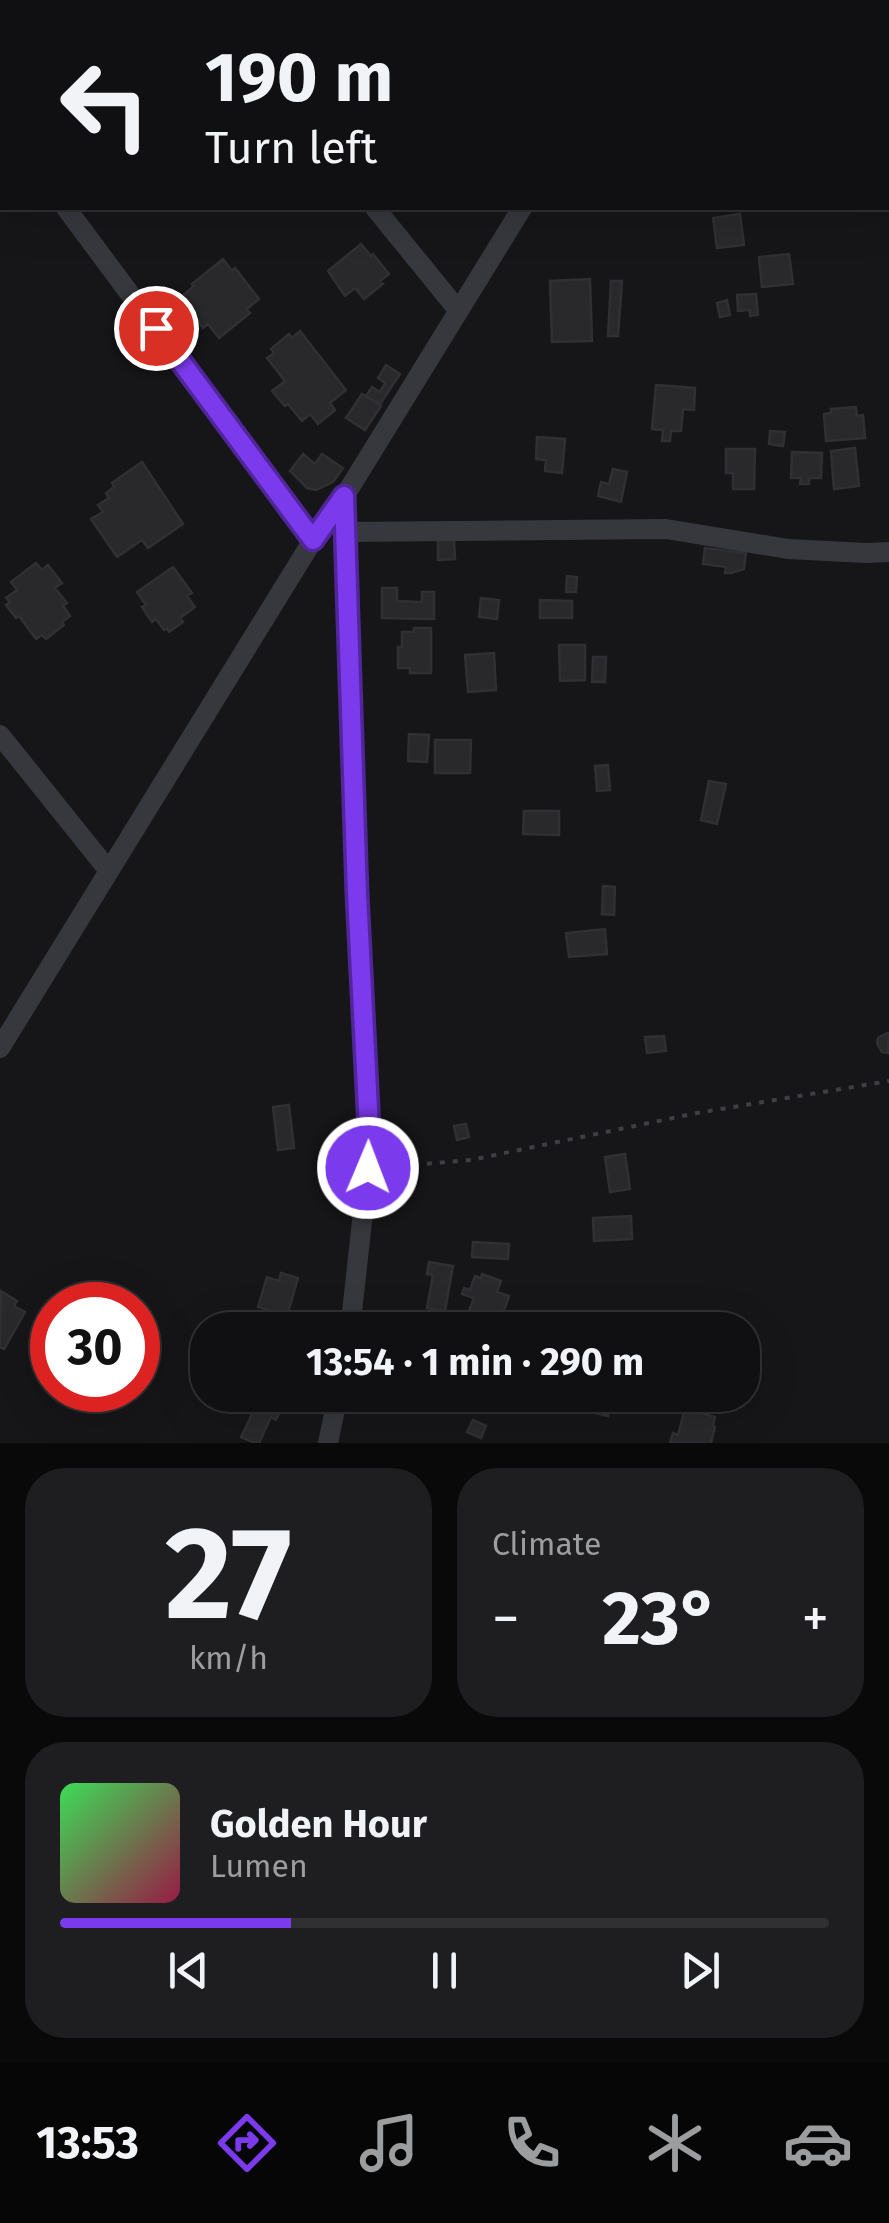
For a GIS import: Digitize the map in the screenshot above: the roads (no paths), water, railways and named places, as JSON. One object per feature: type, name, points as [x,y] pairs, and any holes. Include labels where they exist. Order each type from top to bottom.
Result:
[{"type":"street","points":[[67,210],[313,540]]},
{"type":"street","points":[[377,210],[458,310]]},
{"type":"street","points":[[0,1048],[521,210]]},
{"type":"street","points":[[344,496],[370,1148],[352,1312]]},
{"type":"street","points":[[345,532],[666,529],[788,548],[889,552]]},
{"type":"street","points":[[0,735],[109,871]]},
{"type":"street","points":[[328,1443],[334,1412]]}]
